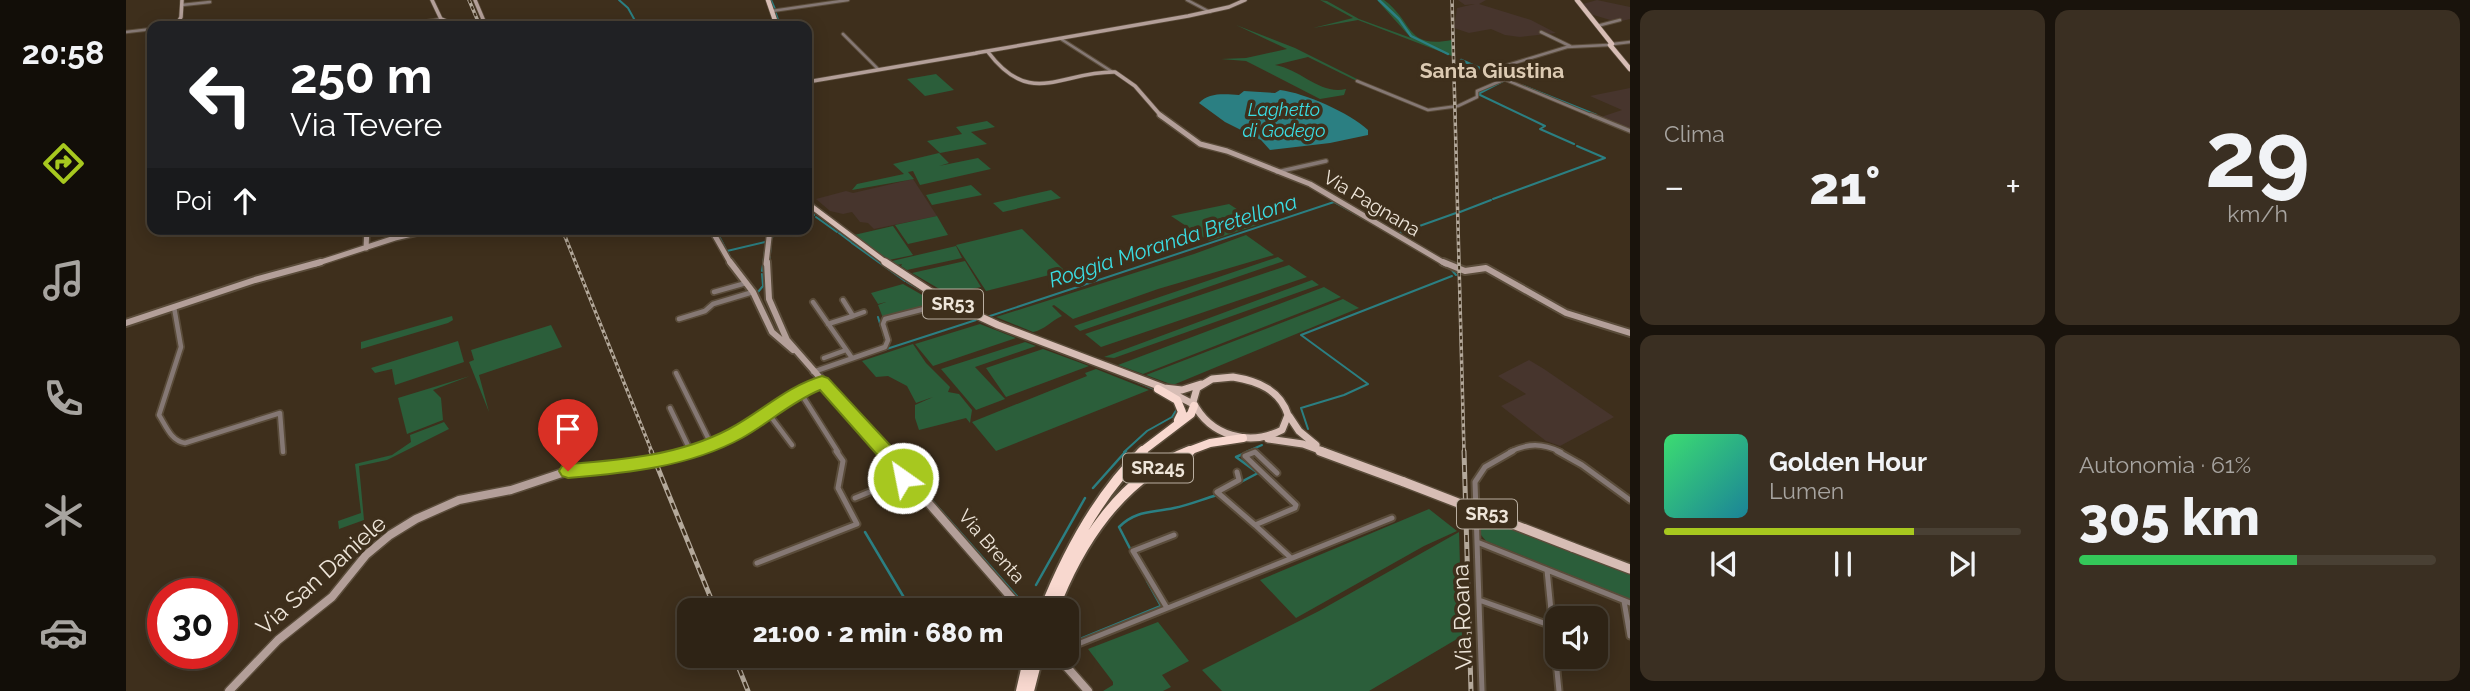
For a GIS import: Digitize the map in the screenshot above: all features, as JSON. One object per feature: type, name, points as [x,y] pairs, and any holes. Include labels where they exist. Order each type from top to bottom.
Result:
[{"type":"highway","name":"SR245","points":[[1054,598],[1083,532],[1128,466],[1182,414],[1177,399],[1158,389]]},
{"type":"highway","name":"SR245","points":[[1141,452],[1190,415],[1194,406]]},
{"type":"highway","name":"SR245","points":[[1055,598],[1091,533],[1132,487],[1160,466],[1209,443],[1243,438]]},
{"type":"highway","points":[[1021,691],[1027,668]]},
{"type":"highway","points":[[1029,691],[1039,668]]},
{"type":"main road","points":[[768,0],[775,21]]},
{"type":"main road","points":[[1577,0],[1630,69]]},
{"type":"main road","name":"SR53","points":[[812,207],[910,280],[949,303],[1117,371],[1172,390],[1187,389],[1225,377],[1251,380],[1274,393],[1303,436],[1338,457]]},
{"type":"main road","points":[[1117,371],[1158,389]]},
{"type":"main road","points":[[1194,406],[1194,393],[1201,384]]},
{"type":"main road","name":"SR53","points":[[1158,389],[1184,397],[1213,427],[1243,438],[1289,441],[1338,457],[1630,569]]},
{"type":"main road","points":[[1260,438],[1282,430],[1287,423],[1287,412]]},
{"type":"street","points":[[431,0],[442,19]]},
{"type":"street","points":[[475,0],[484,21]]},
{"type":"street","points":[[772,11],[848,0]]},
{"type":"street","points":[[1186,0],[1210,12]]},
{"type":"street","points":[[812,81],[1210,12],[1245,0]]},
{"type":"street","points":[[182,4],[210,2]]},
{"type":"street","points":[[182,4],[206,5]]},
{"type":"street","points":[[177,21],[182,4]]},
{"type":"street","points":[[1597,26],[1620,20]]},
{"type":"street","points":[[429,21],[447,21]]},
{"type":"street","points":[[126,32],[147,30]]},
{"type":"street","points":[[1541,32],[1574,47]]},
{"type":"street","points":[[843,34],[878,69]]},
{"type":"street","name":"Via Pagnana","points":[[1061,39],[1133,85],[1155,111],[1200,144],[1227,151],[1276,173],[1310,184],[1454,269],[1465,271],[1486,268],[1566,313],[1630,333]]},
{"type":"street","points":[[1630,41],[1574,47],[1526,58],[1488,71],[1505,81],[1553,97],[1630,131]]},
{"type":"street","points":[[990,52],[993,60],[1018,82],[1032,85],[1111,71]]},
{"type":"street","points":[[1357,82],[1428,110],[1458,106],[1477,97],[1477,91],[1505,81]]},
{"type":"street","points":[[1276,173],[1326,161]]},
{"type":"street","points":[[366,248],[367,235]]},
{"type":"street","points":[[126,323],[255,280],[319,264],[412,235]]},
{"type":"street","points":[[714,235],[733,268],[754,292],[772,332],[786,346],[795,350]]},
{"type":"street","name":"Via Brenta","points":[[769,235],[765,270],[767,294],[776,320],[795,350],[1013,598]]},
{"type":"street","points":[[714,292],[746,283]]},
{"type":"street","points":[[679,319],[705,311],[713,304],[754,292]]},
{"type":"street","points":[[843,300],[853,316]]},
{"type":"street","points":[[813,302],[852,358]]},
{"type":"street","points":[[813,372],[886,346],[888,340],[884,319],[949,303]]},
{"type":"street","points":[[174,307],[181,347],[160,411],[162,423],[178,442],[185,443],[280,413],[283,453]]},
{"type":"street","points":[[828,324],[864,312]]},
{"type":"street","points":[[824,358],[846,350]]},
{"type":"street","points":[[676,373],[712,446]]},
{"type":"street","name":"Via San Daniele","points":[[229,691],[278,640],[332,597],[366,555],[390,535],[416,519],[459,500],[511,490],[568,471],[622,467],[712,446],[800,392],[822,382]]},
{"type":"street","points":[[757,563],[857,524],[838,488],[843,461],[800,392]]},
{"type":"street","points":[[670,408],[691,453]]},
{"type":"street","points":[[768,413],[792,444]]},
{"type":"street","name":"Via Roana","points":[[1482,691],[1477,475],[1488,463],[1526,445],[1544,444],[1558,450],[1629,499]]},
{"type":"street","points":[[1255,524],[1296,506],[1245,456],[1255,452],[1277,473]]},
{"type":"street","points":[[1237,472],[1239,480],[1217,492],[1291,558]]},
{"type":"street","points":[[855,498],[907,476]]},
{"type":"street","points":[[1079,644],[1392,518]]},
{"type":"street","points":[[1167,608],[1133,551],[1174,535]]},
{"type":"street","points":[[1477,542],[1627,602],[1630,636]]},
{"type":"street","points":[[1547,570],[1550,606]]},
{"type":"street","points":[[1479,600],[1545,624]]},
{"type":"street","points":[[1068,668],[1088,691]]},
{"type":"street","points":[[1557,669],[1559,691]]},
{"type":"shaded area","points":[[1458,0],[1486,0],[1479,4],[1531,20],[1556,33],[1520,37],[1491,29],[1469,33],[1454,28],[1457,8],[1475,4],[1465,5]]},
{"type":"shaded area","points":[[1597,0],[1630,7],[1630,19],[1617,22],[1590,14],[1583,4]]},
{"type":"shaded area","points":[[1630,88],[1630,129],[1601,117],[1622,110],[1590,96]]},
{"type":"shaded area","points":[[913,179],[937,216],[874,229],[868,223],[860,222],[852,212],[843,214],[830,211],[816,199],[846,191],[853,193]]},
{"type":"shaded area","points":[[1529,360],[1614,417],[1560,446],[1546,441],[1501,406],[1526,394],[1498,376]]},
{"type":"green space","points":[[1320,0],[1327,1],[1359,19],[1411,38],[1377,0],[1384,0],[1418,37],[1437,42],[1452,40],[1452,56],[1358,20],[1313,28],[1353,18]]},
{"type":"green space","points":[[1236,25],[1295,48],[1363,82],[1418,105],[1375,90],[1308,57],[1275,65],[1319,85],[1337,90],[1346,89],[1344,95],[1320,99],[1246,61],[1221,59],[1246,58],[1287,49]]},
{"type":"green space","points":[[936,74],[954,90],[925,96],[907,79]]},
{"type":"green space","points":[[987,121],[995,127],[971,132],[987,144],[940,153],[927,141],[962,134],[956,127]]},
{"type":"green space","points":[[939,153],[949,163],[939,166],[978,158],[991,169],[920,185],[913,171],[908,172],[914,179],[852,190],[857,184],[904,174],[893,164]]},
{"type":"green space","points":[[971,185],[982,195],[932,205],[926,195]]},
{"type":"green space","points":[[1051,190],[1061,198],[1003,212],[993,203]]},
{"type":"green space","points":[[1229,204],[1260,224],[1209,241],[1171,216]]},
{"type":"green space","points":[[937,216],[948,235],[908,244],[895,225]]},
{"type":"green space","points":[[893,226],[913,255],[889,260],[854,235]]},
{"type":"green space","points":[[1022,229],[1065,271],[986,291],[956,245]]},
{"type":"green space","points":[[1246,235],[1274,255],[1158,289],[1073,319],[1054,305],[1052,306],[1062,316],[1033,332],[996,317],[1194,254]]},
{"type":"green space","points":[[956,246],[962,258],[907,270],[902,264],[897,265],[892,261]]},
{"type":"green space","points":[[1278,257],[1284,261],[1080,331],[1074,326]]},
{"type":"green space","points":[[965,261],[981,287],[948,294],[912,273]]},
{"type":"green space","points":[[1289,265],[1307,277],[1101,347],[1085,334]]},
{"type":"green space","points":[[1312,280],[1319,285],[1114,358],[1104,357]]},
{"type":"green space","points":[[903,284],[938,304],[883,318],[878,305],[886,302],[878,304],[871,293]]},
{"type":"green space","points":[[1324,287],[1341,297],[1143,374],[1118,365]]},
{"type":"green space","points":[[1343,299],[1359,308],[1173,385],[1146,375]]},
{"type":"green space","points":[[452,316],[453,320],[448,323],[361,349],[361,342]]},
{"type":"green space","points":[[980,324],[1016,338],[933,366],[915,344]]},
{"type":"green space","points":[[551,325],[562,347],[479,375],[489,412],[469,362],[474,360],[471,350]]},
{"type":"green space","points":[[458,341],[464,362],[395,385],[392,369],[375,373],[371,368]]},
{"type":"green space","points":[[1025,342],[1036,346],[975,367],[1005,399],[976,410],[941,369]]},
{"type":"green space","points":[[913,344],[926,363],[950,387],[948,392],[959,394],[972,410],[970,423],[966,418],[919,430],[915,405],[933,397],[916,403],[907,386],[888,376],[876,377],[862,361]]},
{"type":"green space","points":[[1043,349],[1089,366],[1006,397],[986,368]]},
{"type":"green space","points":[[1096,369],[1149,390],[996,451],[972,422],[1087,376],[1085,373]]},
{"type":"green space","points":[[470,376],[433,390],[441,398],[443,420],[407,434],[398,398]]},
{"type":"green space","points":[[444,422],[449,429],[387,460],[359,466],[364,520],[339,529],[338,521],[361,513],[355,464],[392,455],[411,442],[410,435]]},
{"type":"green space","points":[[1429,509],[1457,531],[1424,546],[1296,618],[1260,580]]},
{"type":"green space","points":[[1481,514],[1630,572],[1630,599],[1486,541],[1481,535]]},
{"type":"green space","points":[[1459,532],[1462,636],[1369,691],[1222,691],[1202,670],[1319,611]]},
{"type":"green space","points":[[1158,622],[1189,661],[1162,675],[1171,687],[1163,691],[1103,691],[1113,685],[1113,682],[1088,649]]},
{"type":"water","name":"Laghetto di Godego","points":[[1280,90],[1314,99],[1339,111],[1368,130],[1368,135],[1330,143],[1270,150],[1261,140],[1225,122],[1199,103],[1218,94],[1239,95],[1244,91],[1275,93]]},
{"type":"waterway","points":[[619,0],[628,8],[635,21]]},
{"type":"waterway","points":[[771,0],[775,9]]},
{"type":"waterway","points":[[1379,0],[1399,19],[1411,36],[1448,54]]},
{"type":"waterway","points":[[775,12],[778,21]]},
{"type":"waterway","points":[[1461,60],[1484,70]]},
{"type":"waterway","name":"Roggia Moranda Bretellona","points":[[1505,80],[1478,94],[1545,126],[1540,129],[1574,144]]},
{"type":"waterway","points":[[1523,86],[1596,115]]},
{"type":"waterway","name":"Roggia Moranda Bretellona","points":[[1493,199],[1605,158],[1577,146]]},
{"type":"waterway","name":"Roggia Moranda Bretellona","points":[[1460,212],[1491,200]]},
{"type":"waterway","name":"Roggia Moranda Bretellona","points":[[987,317],[1334,202],[1366,220]]},
{"type":"waterway","name":"Roggia Moranda Bretellona","points":[[1397,234],[1456,213]]},
{"type":"waterway","points":[[816,217],[837,232]]},
{"type":"waterway","points":[[839,233],[851,242]]},
{"type":"waterway","points":[[720,238],[730,257]]},
{"type":"waterway","points":[[770,254],[771,240]]},
{"type":"waterway","points":[[727,251],[765,242]]},
{"type":"waterway","points":[[852,243],[905,281]]},
{"type":"waterway","points":[[762,271],[765,251]]},
{"type":"waterway","points":[[769,264],[770,255]]},
{"type":"waterway","name":"Roggia Moranda Bretellona","points":[[1451,269],[1456,275]]},
{"type":"waterway","points":[[758,292],[763,286],[762,274]]},
{"type":"waterway","name":"Roggia Moranda Bretellona","points":[[1308,429],[1301,408],[1344,395],[1368,384],[1301,335],[1452,276]]},
{"type":"waterway","points":[[907,282],[933,297]]},
{"type":"waterway","points":[[754,289],[761,302]]},
{"type":"waterway","points":[[947,305],[983,322]]},
{"type":"waterway","points":[[878,317],[881,327]]},
{"type":"waterway","name":"Roggia Moranda Bretellona","points":[[865,356],[976,320]]},
{"type":"waterway","points":[[883,333],[886,343]]},
{"type":"waterway","points":[[1124,376],[1154,389]]},
{"type":"waterway","points":[[1124,452],[1147,431],[1172,417],[1177,409]]},
{"type":"waterway","points":[[883,445],[889,452]]},
{"type":"waterway","name":"Roggia Moranda Bretellona","points":[[1246,452],[1262,445]]},
{"type":"waterway","points":[[888,451],[1018,598]]},
{"type":"waterway","points":[[1093,488],[1126,451]]},
{"type":"waterway","name":"Roggia Moranda Bretellona","points":[[1222,492],[1258,473],[1236,457],[1250,451]]},
{"type":"waterway","name":"Roggia Moranda Bretellona","points":[[1139,566],[1119,527],[1138,515],[1180,507],[1217,495]]},
{"type":"waterway","points":[[1036,585],[1085,498]]},
{"type":"waterway","points":[[865,532],[904,598]]},
{"type":"waterway","name":"Roggia Moranda Bretellona","points":[[1079,640],[1161,606],[1147,581]]},
{"type":"railway","points":[[469,0],[478,21]]},
{"type":"railway","points":[[1452,0],[1464,452]]},
{"type":"railway","points":[[564,235],[652,452]]},
{"type":"railway","points":[[651,451],[711,598]]},
{"type":"railway","points":[[1464,451],[1471,691]]},
{"type":"railway","points":[[739,668],[748,691]]},
{"type":"district","name":"Santa Giustina","points":[[1492,71]]},
{"type":"route","points":[[568,471],[622,467],[701,450],[738,432],[793,395],[822,382],[907,476],[903,478]]}]
